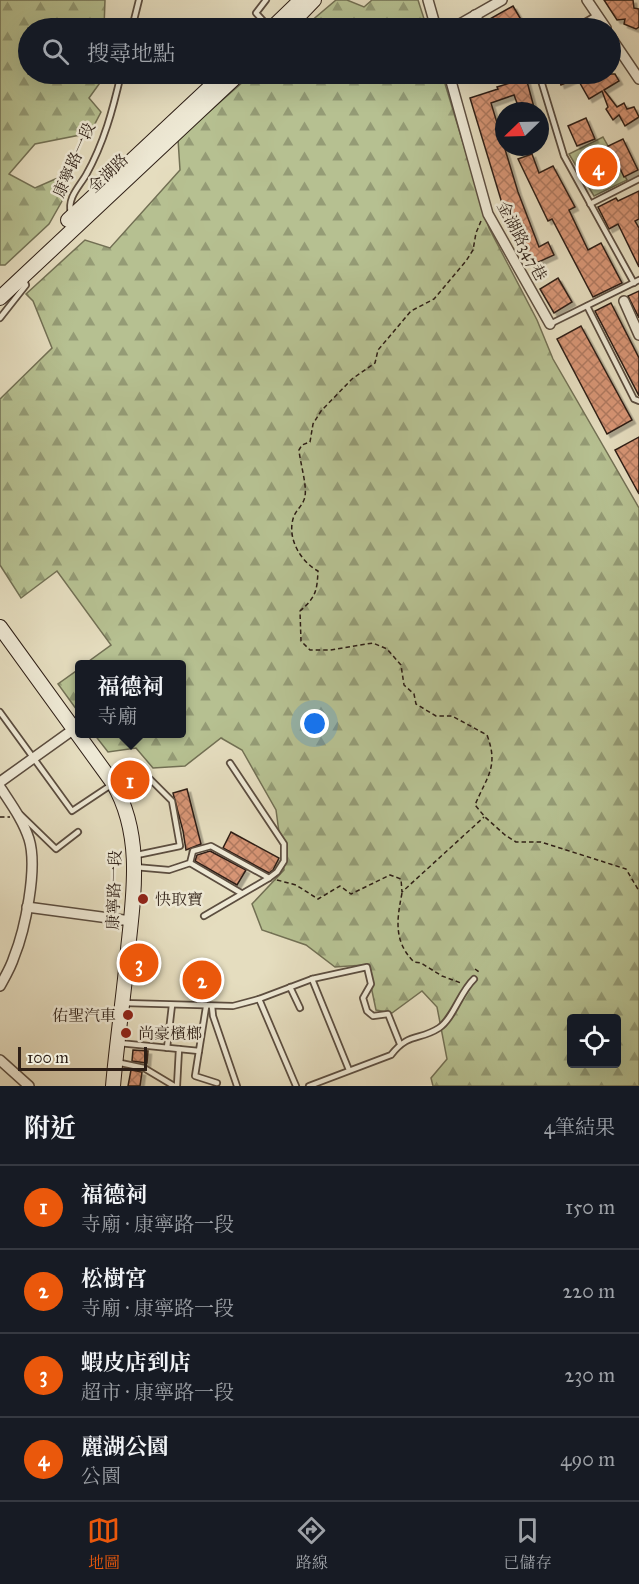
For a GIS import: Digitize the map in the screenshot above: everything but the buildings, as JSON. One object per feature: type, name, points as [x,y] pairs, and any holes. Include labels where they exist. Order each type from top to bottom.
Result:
[{"type":"main road","points":[[282,18],[301,0]]},
{"type":"main road","points":[[296,18],[314,0]]},
{"type":"main road","name":"金湖路","points":[[0,298],[75,220],[214,84]]},
{"type":"main road","name":"金湖路","points":[[0,285],[228,84]]},
{"type":"main road","name":"康寧路一段","points":[[0,627],[74,729]]},
{"type":"main road","name":"康寧路一段","points":[[80,738],[116,788],[130,823],[134,861],[131,921],[113,1086]]},
{"type":"street","points":[[428,0],[433,18]]},
{"type":"street","points":[[470,18],[502,0]]},
{"type":"street","points":[[587,0],[599,18]]},
{"type":"street","points":[[621,52],[639,79]]},
{"type":"street","name":"金湖路347巷","points":[[452,84],[488,214],[550,324]]},
{"type":"street","points":[[624,301],[639,335]]},
{"type":"street","points":[[0,782],[74,729]]},
{"type":"street","points":[[0,788],[15,809],[30,842],[32,876],[15,957],[0,986]]},
{"type":"street","points":[[27,907],[131,921]]},
{"type":"street","points":[[0,1060],[29,1086]]},
{"type":"lane","points":[[135,18],[140,0]]},
{"type":"lane","points":[[261,18],[256,13],[266,0]]},
{"type":"lane","points":[[592,18],[597,15]]},
{"type":"lane","name":"康寧路一段","points":[[75,220],[69,207],[74,192],[86,176],[98,150],[110,119],[119,84]]},
{"type":"lane","points":[[542,84],[564,156],[636,282]]},
{"type":"lane","points":[[590,204],[639,179]]},
{"type":"lane","points":[[0,318],[26,285],[22,276]]},
{"type":"lane","name":"金湖路347巷","points":[[550,324],[636,282]]},
{"type":"lane","points":[[587,306],[634,399],[639,401]]},
{"type":"lane","points":[[0,712],[72,811],[116,788],[150,779],[172,801],[180,846],[134,861]]},
{"type":"lane","points":[[204,916],[269,878],[277,872],[284,861],[284,844],[230,763]]},
{"type":"lane","points":[[15,809],[56,849],[78,832]]},
{"type":"lane","points":[[190,863],[193,851],[211,846],[269,878]]},
{"type":"lane","points":[[134,861],[169,870],[190,863],[241,893]]},
{"type":"lane","points":[[123,1003],[233,1006],[312,979],[367,967],[370,984],[363,998],[367,1011],[374,1016],[388,1014],[400,1044]]},
{"type":"lane","points":[[312,979],[349,1070]]},
{"type":"lane","points":[[309,1086],[391,1055],[400,1044],[438,1028],[446,1022],[467,985],[474,979]]},
{"type":"lane","points":[[290,987],[300,1008]]},
{"type":"lane","points":[[259,999],[296,1086]]},
{"type":"lane","points":[[167,1048],[172,1005]]},
{"type":"lane","points":[[209,1006],[195,1076],[217,1083]]},
{"type":"lane","points":[[209,1006],[237,1086]]},
{"type":"lane","points":[[119,1042],[199,1051]]},
{"type":"lane","points":[[115,1062],[144,1068],[175,1086],[179,1049]]},
{"type":"path","points":[[488,214],[478,227],[473,250],[446,286],[434,299],[411,311],[378,350],[375,363],[352,379],[321,411],[313,424],[310,442],[302,445],[299,450],[305,495],[303,503],[294,515],[291,527],[295,547],[307,565],[318,571],[317,588],[312,600],[300,611],[301,641],[310,650],[330,650],[374,643],[387,649],[401,665],[404,685],[414,694],[416,704],[436,716],[452,716],[487,735],[492,749],[492,767],[475,805],[484,817],[505,836],[516,842],[541,842],[626,869],[639,891]]},
{"type":"path","points":[[402,892],[484,817]]},
{"type":"path","points":[[269,878],[296,885],[318,899],[340,886],[351,894],[390,875],[401,879],[402,892],[396,925],[407,956],[442,976],[467,985]]},
{"type":"green space","points":[[0,0],[105,0],[104,18],[18,18],[18,84],[99,84],[89,98],[101,112],[90,133],[35,144],[9,174],[35,188],[60,177],[70,187],[49,224],[5,265],[0,265]]},
{"type":"green space","points":[[336,0],[347,0],[364,7],[372,0],[418,0],[424,18],[315,18]]},
{"type":"green space","points":[[241,84],[445,84],[489,228],[537,320],[553,359],[639,508],[639,1086],[433,1086],[431,1078],[447,1059],[437,1007],[422,991],[392,1013],[376,1010],[367,967],[364,965],[335,967],[306,945],[262,930],[252,904],[284,870],[276,810],[242,750],[221,738],[185,766],[153,768],[136,748],[108,752],[97,738],[186,738],[186,660],[90,660],[111,645],[57,571],[21,598],[0,565],[0,399],[52,348],[33,301],[26,294],[85,240],[110,248],[180,170],[178,139]]},
{"type":"green space","points":[[603,137],[627,180],[594,196],[569,154]]},
{"type":"green space","points":[[75,672],[75,707],[58,684]]},
{"type":"place","name":"麗湖公園","points":[[598,167]]},
{"type":"place","name":"福德祠","points":[[130,780]]},
{"type":"place","name":"快取寶","points":[[143,899]]},
{"type":"place","name":"蝦皮店到店","points":[[139,963]]},
{"type":"place","name":"松樹宮","points":[[202,980]]},
{"type":"place","name":"佑聖汽車","points":[[128,1015]]},
{"type":"place","name":"尚豪檳榔","points":[[126,1033]]}]
